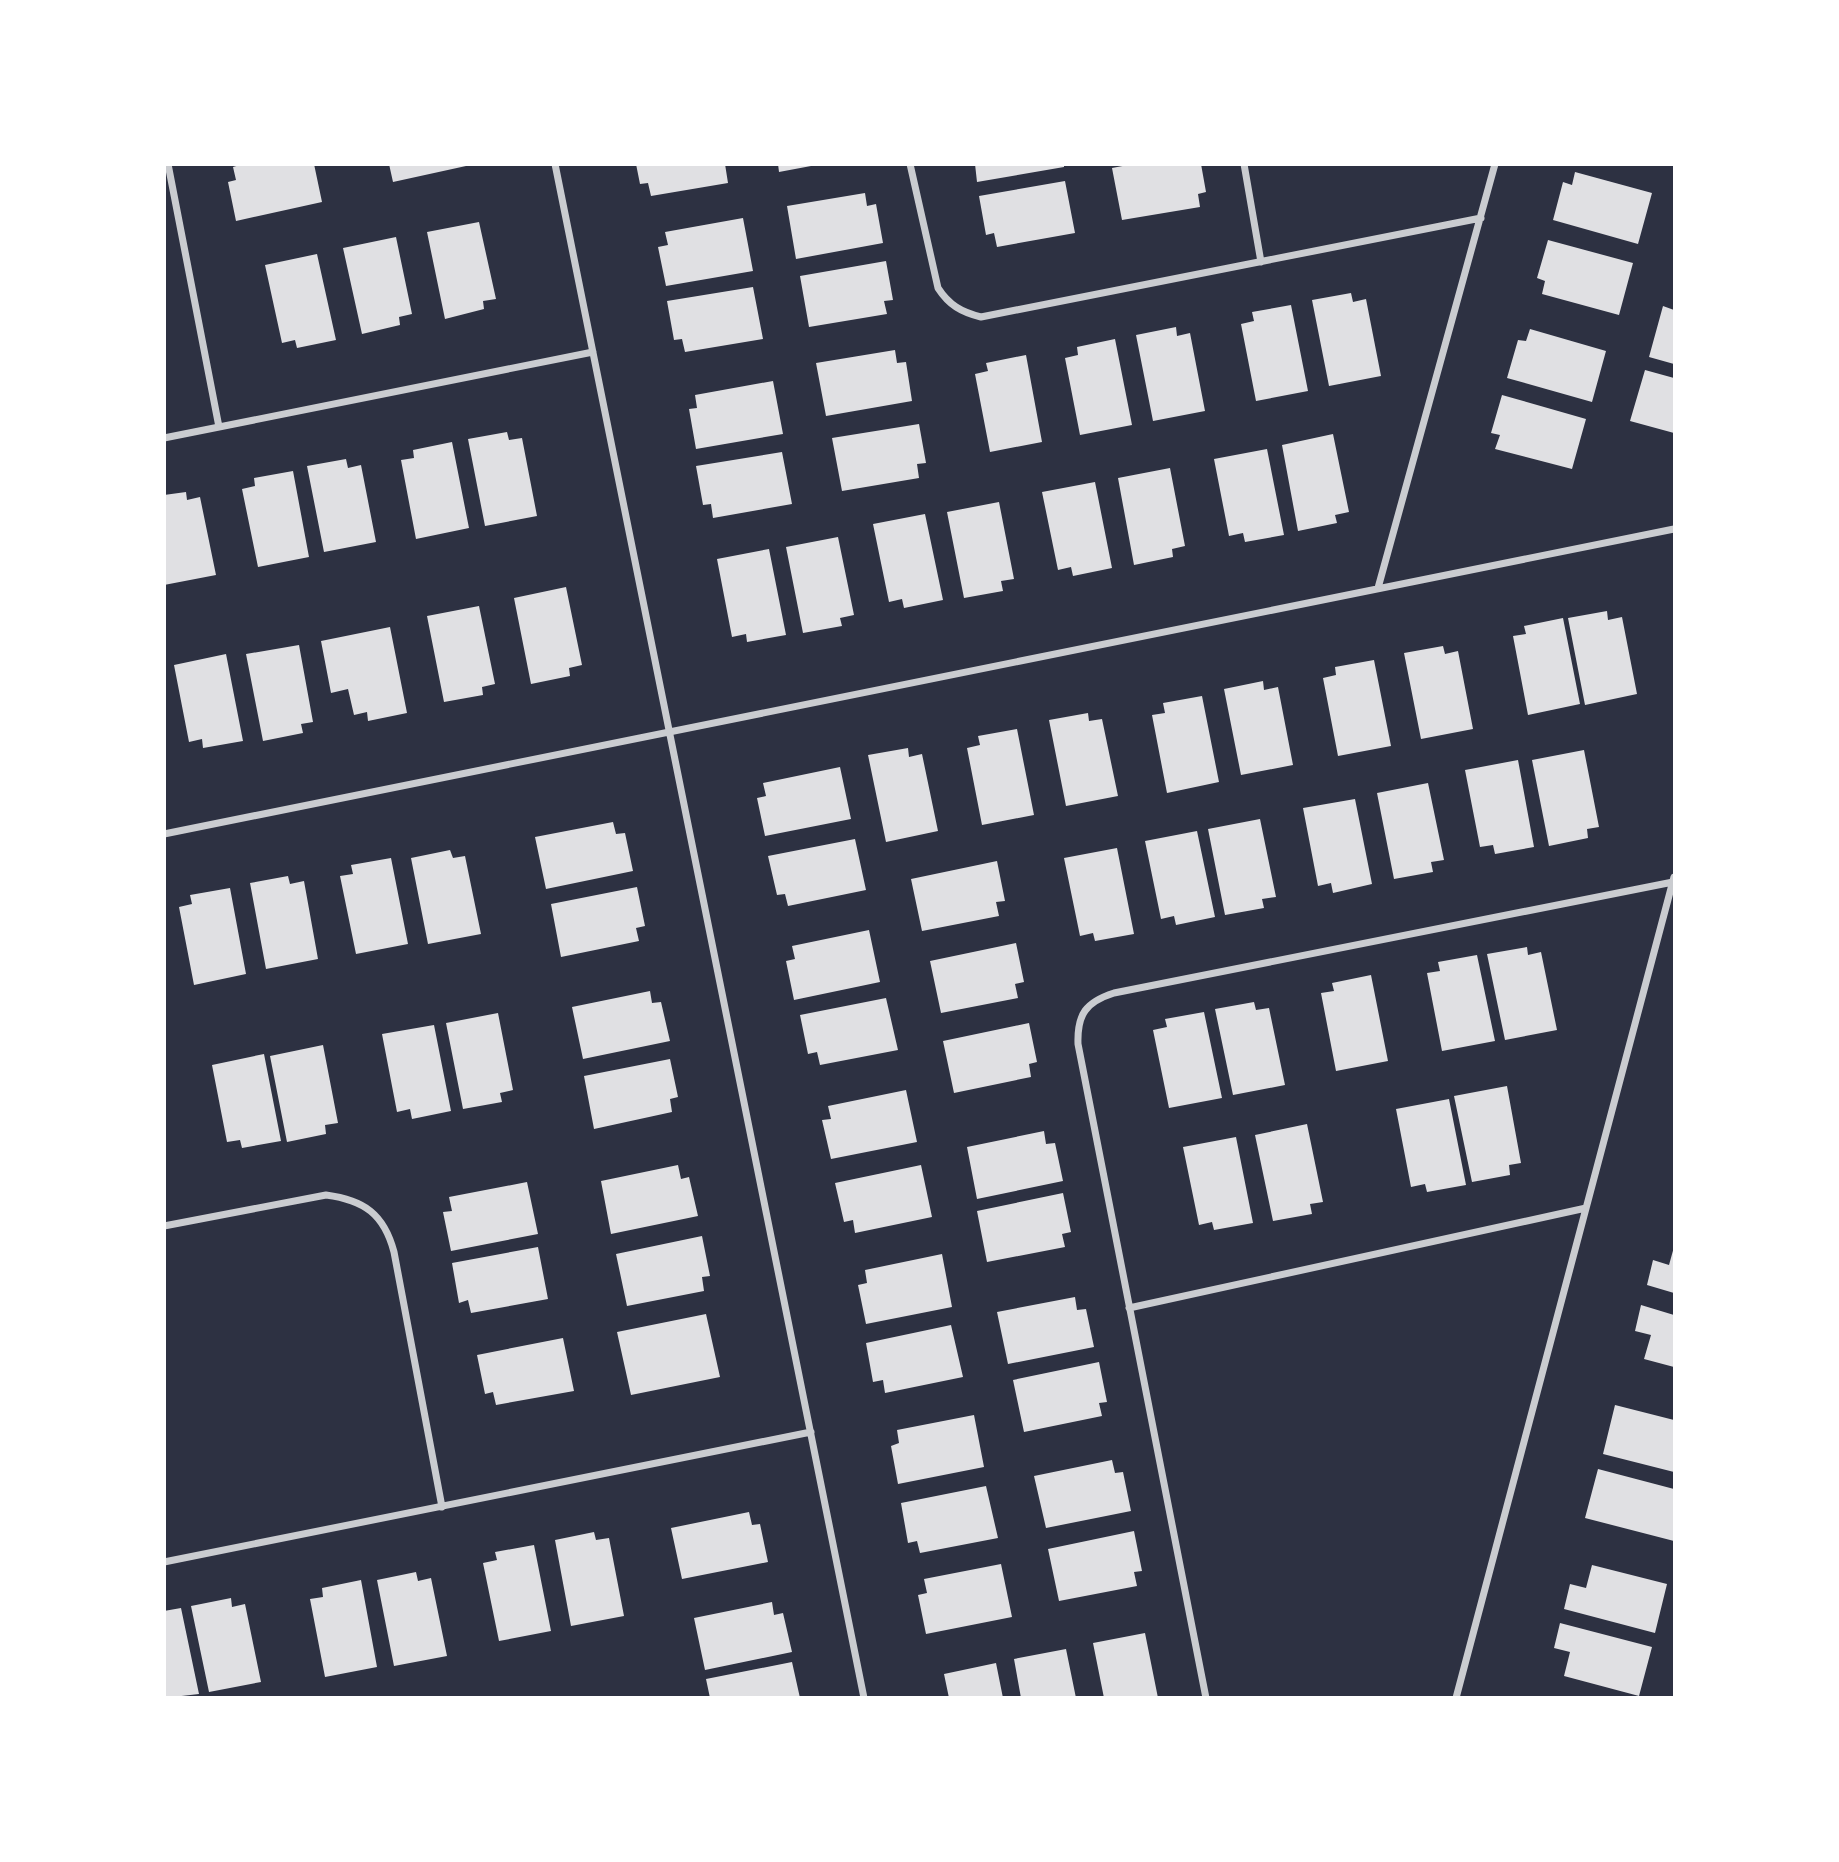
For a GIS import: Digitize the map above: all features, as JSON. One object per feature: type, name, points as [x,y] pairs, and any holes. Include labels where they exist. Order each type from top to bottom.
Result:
[{"type":"street","points":[[168,164],[219,427]]},
{"type":"street","points":[[555,164],[864,1698]]},
{"type":"street","points":[[910,164],[938,288],[945,299],[957,309],[981,317],[1481,218]]},
{"type":"street","points":[[1244,164],[1261,262]]},
{"type":"street","points":[[1378,588],[1495,164]]},
{"type":"street","points":[[164,438],[593,352]]},
{"type":"street","points":[[164,834],[1675,529]]},
{"type":"street","points":[[1206,1698],[1078,1044],[1078,1027],[1084,1010],[1098,998],[1114,993],[1674,880],[1455,1698]]},
{"type":"street","points":[[164,1226],[326,1195],[347,1198],[367,1207],[380,1219],[394,1252],[442,1507]]},
{"type":"street","points":[[1129,1308],[1586,1208]]},
{"type":"street","points":[[164,1562],[811,1432]]},
{"type":"building","points":[[243,164],[314,164],[322,202],[236,221],[228,182],[236,180],[233,167]]},
{"type":"building","points":[[389,164],[466,164],[466,166],[393,182]]},
{"type":"building","points":[[636,164],[725,164],[728,183],[651,196],[648,183],[640,184]]},
{"type":"building","points":[[778,164],[811,164],[811,166],[779,172]]},
{"type":"building","points":[[975,164],[1064,164],[1064,167],[977,182]]},
{"type":"building","points":[[1133,164],[1201,164],[1206,192],[1198,194],[1200,207],[1122,220],[1112,168]]},
{"type":"building","points":[[1575,172],[1652,193],[1638,244],[1553,220],[1563,182],[1572,185]]},
{"type":"building","points":[[1065,181],[1075,233],[997,247],[994,233],[986,235],[979,196]]},
{"type":"building","points":[[865,193],[867,206],[876,204],[883,243],[796,259],[787,206]]},
{"type":"building","points":[[743,218],[753,271],[666,286],[658,247],[668,245],[665,232]]},
{"type":"building","points":[[479,222],[496,299],[483,301],[484,309],[445,319],[427,232]]},
{"type":"building","points":[[396,237],[412,314],[399,317],[400,325],[362,334],[343,248]]},
{"type":"building","points":[[1548,240],[1633,263],[1619,315],[1542,294],[1545,281],[1537,278]]},
{"type":"building","points":[[317,254],[336,340],[297,348],[295,340],[282,343],[265,265]]},
{"type":"building","points":[[886,261],[893,300],[884,301],[887,314],[809,327],[800,276]]},
{"type":"building","points":[[753,287],[763,339],[685,352],[682,339],[674,340],[667,301]]},
{"type":"building","points":[[1351,293],[1353,302],[1366,299],[1381,376],[1329,386],[1312,300]]},
{"type":"building","points":[[1291,305],[1308,391],[1256,401],[1241,324],[1254,321],[1252,312]]},
{"type":"building","points":[[1663,306],[1674,310],[1674,364],[1649,357]]},
{"type":"building","points":[[1176,327],[1177,336],[1190,333],[1205,411],[1153,421],[1136,335]]},
{"type":"building","points":[[1530,329],[1606,351],[1592,402],[1507,378],[1518,340],[1526,341]]},
{"type":"building","points":[[1115,339],[1132,425],[1080,435],[1065,358],[1078,355],[1077,347]]},
{"type":"building","points":[[895,350],[897,363],[906,362],[912,401],[826,416],[816,363]]},
{"type":"building","points":[[1026,355],[1042,442],[990,452],[975,374],[988,371],[986,363]]},
{"type":"building","points":[[1645,370],[1674,378],[1674,433],[1630,421]]},
{"type":"building","points":[[773,381],[783,434],[696,449],[689,409],[697,408],[695,395]]},
{"type":"building","points":[[1502,395],[1586,419],[1572,469],[1495,449],[1500,435],[1491,433]]},
{"type":"building","points":[[919,424],[926,463],[917,464],[919,478],[842,491],[832,438]]},
{"type":"building","points":[[507,432],[509,440],[522,438],[537,516],[485,526],[468,439]]},
{"type":"building","points":[[1333,434],[1349,512],[1335,515],[1337,523],[1298,531],[1282,445]]},
{"type":"building","points":[[452,442],[469,528],[416,539],[401,460],[414,458],[413,450]]},
{"type":"building","points":[[1267,449],[1284,535],[1245,542],[1243,533],[1229,536],[1214,459]]},
{"type":"building","points":[[782,452],[792,504],[713,518],[711,504],[703,505],[696,466]]},
{"type":"building","points":[[346,459],[348,468],[361,465],[376,542],[324,552],[307,466]]},
{"type":"building","points":[[1170,468],[1185,546],[1172,549],[1173,557],[1134,565],[1118,478]]},
{"type":"building","points":[[293,471],[309,557],[258,567],[242,489],[255,486],[254,478]]},
{"type":"building","points":[[1095,482],[1112,568],[1073,576],[1071,567],[1058,570],[1042,492]]},
{"type":"building","points":[[186,492],[187,500],[200,497],[216,575],[164,585],[164,495]]},
{"type":"building","points":[[999,502],[1014,579],[1001,581],[1003,591],[964,598],[947,512]]},
{"type":"building","points":[[925,514],[943,600],[904,608],[902,599],[889,602],[873,524]]},
{"type":"building","points":[[838,537],[854,615],[840,618],[842,626],[803,633],[786,547]]},
{"type":"building","points":[[769,549],[786,635],[747,642],[746,634],[732,637],[717,559]]},
{"type":"building","points":[[566,587],[582,665],[569,668],[570,676],[531,684],[514,598]]},
{"type":"building","points":[[479,606],[495,684],[482,687],[483,695],[444,702],[427,616]]},
{"type":"building","points":[[1607,611],[1608,620],[1622,617],[1637,694],[1585,705],[1568,618]]},
{"type":"building","points":[[1563,618],[1580,704],[1528,715],[1513,636],[1526,634],[1524,626]]},
{"type":"building","points":[[390,627],[407,713],[368,721],[367,712],[354,715],[348,689],[331,693],[321,641]]},
{"type":"building","points":[[299,645],[313,722],[301,724],[303,733],[263,741],[246,654]]},
{"type":"building","points":[[1443,646],[1445,654],[1458,651],[1473,729],[1421,739],[1404,653]]},
{"type":"building","points":[[226,654],[243,741],[203,748],[202,739],[189,742],[174,665]]},
{"type":"building","points":[[1374,660],[1391,746],[1338,756],[1323,678],[1336,675],[1335,667]]},
{"type":"building","points":[[1263,681],[1264,690],[1278,687],[1293,765],[1241,775],[1224,689]]},
{"type":"building","points":[[1202,696],[1219,782],[1167,793],[1152,715],[1165,713],[1163,703]]},
{"type":"building","points":[[1088,713],[1089,721],[1102,719],[1118,796],[1066,806],[1049,720]]},
{"type":"building","points":[[1017,729],[1034,815],[982,825],[967,748],[980,745],[978,736]]},
{"type":"building","points":[[908,748],[909,757],[922,754],[938,831],[886,842],[868,755]]},
{"type":"building","points":[[1584,750],[1599,827],[1587,829],[1588,838],[1549,846],[1532,760]]},
{"type":"building","points":[[1518,760],[1534,847],[1495,854],[1493,845],[1480,847],[1465,770]]},
{"type":"building","points":[[840,767],[851,819],[765,836],[757,798],[766,796],[763,783]]},
{"type":"building","points":[[1428,783],[1444,860],[1431,862],[1433,872],[1394,879],[1377,793]]},
{"type":"building","points":[[1355,799],[1372,884],[1333,893],[1331,883],[1318,886],[1303,808]]},
{"type":"building","points":[[1260,819],[1276,897],[1262,899],[1264,908],[1225,915],[1208,829]]},
{"type":"building","points":[[613,822],[616,834],[625,833],[633,871],[546,889],[535,837]]},
{"type":"building","points":[[1197,831],[1215,917],[1176,925],[1174,916],[1161,919],[1145,841]]},
{"type":"building","points":[[855,839],[866,890],[788,906],[785,894],[777,895],[768,856]]},
{"type":"building","points":[[1117,848],[1134,934],[1095,941],[1093,933],[1080,936],[1064,858]]},
{"type":"building","points":[[450,850],[453,858],[465,856],[481,934],[428,944],[411,858]]},
{"type":"building","points":[[391,858],[408,944],[356,954],[340,876],[353,874],[351,865]]},
{"type":"building","points":[[997,861],[1005,901],[996,902],[999,916],[922,931],[911,879]]},
{"type":"building","points":[[288,876],[290,884],[304,881],[318,959],[266,969],[250,883]]},
{"type":"building","points":[[637,887],[645,926],[636,928],[639,941],[561,957],[551,904]]},
{"type":"building","points":[[230,888],[246,974],[194,985],[179,907],[192,904],[190,895]]},
{"type":"building","points":[[869,930],[880,982],[794,1000],[786,961],[795,959],[792,946]]},
{"type":"building","points":[[1016,943],[1024,982],[1015,984],[1018,998],[941,1013],[930,961]]},
{"type":"building","points":[[1527,947],[1528,955],[1541,952],[1557,1030],[1505,1040],[1487,954]]},
{"type":"building","points":[[1477,955],[1495,1041],[1442,1051],[1427,973],[1440,971],[1438,962]]},
{"type":"building","points":[[1371,975],[1388,1061],[1336,1071],[1321,993],[1334,991],[1332,983]]},
{"type":"building","points":[[650,991],[652,1003],[661,1002],[670,1041],[583,1059],[572,1007]]},
{"type":"building","points":[[886,998],[898,1050],[820,1065],[817,1052],[808,1054],[800,1015]]},
{"type":"building","points":[[1254,1002],[1256,1010],[1269,1008],[1285,1085],[1233,1095],[1215,1009]]},
{"type":"building","points":[[1204,1012],[1222,1098],[1169,1108],[1153,1030],[1167,1027],[1165,1019]]},
{"type":"building","points":[[498,1013],[513,1090],[500,1093],[502,1102],[463,1109],[446,1023]]},
{"type":"building","points":[[1029,1023],[1037,1062],[1029,1064],[1031,1077],[954,1093],[943,1041]]},
{"type":"building","points":[[434,1025],[451,1111],[412,1119],[410,1109],[397,1112],[382,1034]]},
{"type":"building","points":[[323,1045],[338,1123],[325,1125],[326,1134],[287,1142],[270,1056]]},
{"type":"building","points":[[264,1054],[281,1141],[242,1148],[240,1140],[227,1142],[212,1065]]},
{"type":"building","points":[[670,1059],[678,1097],[670,1099],[672,1112],[594,1129],[584,1076]]},
{"type":"building","points":[[1507,1086],[1521,1163],[1509,1165],[1510,1175],[1472,1182],[1454,1096]]},
{"type":"building","points":[[906,1090],[917,1142],[831,1159],[822,1120],[831,1119],[828,1106]]},
{"type":"building","points":[[1449,1099],[1466,1185],[1427,1192],[1425,1184],[1411,1187],[1396,1109]]},
{"type":"building","points":[[1307,1124],[1323,1202],[1310,1204],[1312,1214],[1273,1221],[1255,1135]]},
{"type":"building","points":[[1044,1131],[1046,1144],[1055,1143],[1063,1181],[977,1199],[967,1147]]},
{"type":"building","points":[[1236,1137],[1253,1223],[1214,1230],[1212,1222],[1199,1225],[1183,1147]]},
{"type":"building","points":[[678,1165],[681,1179],[689,1177],[698,1216],[611,1234],[601,1181]]},
{"type":"building","points":[[921,1165],[932,1217],[855,1233],[853,1220],[844,1222],[835,1183]]},
{"type":"building","points":[[527,1182],[538,1234],[451,1251],[443,1212],[452,1211],[449,1197]]},
{"type":"building","points":[[1063,1193],[1071,1232],[1062,1234],[1065,1247],[987,1262],[977,1211]]},
{"type":"building","points":[[702,1236],[710,1276],[702,1277],[704,1291],[627,1306],[616,1254]]},
{"type":"building","points":[[538,1247],[548,1299],[471,1313],[468,1300],[459,1303],[452,1263]]},
{"type":"building","points":[[1674,1247],[1674,1293],[1647,1285],[1653,1260],[1669,1265]]},
{"type":"building","points":[[942,1254],[952,1307],[866,1324],[858,1285],[867,1283],[865,1270]]},
{"type":"building","points":[[1075,1297],[1077,1310],[1086,1309],[1094,1347],[1008,1364],[997,1312]]},
{"type":"building","points":[[1641,1305],[1674,1315],[1674,1367],[1644,1359],[1651,1335],[1635,1331]]},
{"type":"building","points":[[706,1314],[720,1377],[631,1395],[617,1332]]},
{"type":"building","points":[[951,1325],[963,1377],[885,1393],[883,1380],[873,1382],[866,1343]]},
{"type":"building","points":[[563,1338],[574,1391],[496,1405],[493,1392],[485,1394],[477,1355]]},
{"type":"building","points":[[1099,1362],[1107,1402],[1099,1403],[1102,1416],[1024,1432],[1013,1380]]},
{"type":"building","points":[[1615,1405],[1674,1420],[1674,1472],[1603,1454]]},
{"type":"building","points":[[974,1415],[984,1467],[898,1484],[891,1446],[899,1443],[897,1430]]},
{"type":"building","points":[[1112,1460],[1115,1473],[1123,1472],[1131,1511],[1046,1528],[1034,1476]]},
{"type":"building","points":[[1598,1469],[1674,1489],[1674,1541],[1585,1518]]},
{"type":"building","points":[[986,1486],[998,1538],[920,1553],[917,1541],[908,1543],[901,1503]]},
{"type":"building","points":[[749,1512],[752,1525],[760,1524],[768,1562],[682,1579],[671,1528]]},
{"type":"building","points":[[1134,1531],[1142,1571],[1134,1572],[1137,1586],[1059,1601],[1048,1549]]},
{"type":"building","points":[[594,1532],[596,1540],[609,1538],[624,1616],[571,1626],[555,1540]]},
{"type":"building","points":[[534,1545],[551,1631],[499,1641],[483,1563],[497,1560],[495,1552]]},
{"type":"building","points":[[1001,1564],[1012,1617],[926,1634],[918,1595],[927,1593],[924,1579]]},
{"type":"building","points":[[1592,1565],[1667,1584],[1655,1633],[1564,1609],[1570,1584],[1586,1588]]},
{"type":"building","points":[[416,1572],[418,1581],[431,1578],[447,1656],[394,1666],[377,1580]]},
{"type":"building","points":[[361,1580],[377,1667],[325,1677],[310,1599],[323,1597],[322,1588]]},
{"type":"building","points":[[231,1598],[232,1607],[245,1604],[261,1682],[209,1692],[191,1606]]},
{"type":"building","points":[[772,1602],[774,1615],[783,1613],[792,1652],[705,1670],[694,1618]]},
{"type":"building","points":[[181,1608],[199,1694],[164,1698],[164,1611]]},
{"type":"building","points":[[1560,1623],[1652,1647],[1639,1696],[1564,1676],[1570,1652],[1554,1648]]},
{"type":"building","points":[[1145,1633],[1158,1698],[1104,1698],[1093,1643]]},
{"type":"building","points":[[1066,1649],[1076,1698],[1021,1698],[1014,1659]]},
{"type":"building","points":[[792,1662],[800,1698],[710,1698],[706,1679]]},
{"type":"building","points":[[996,1663],[1003,1698],[949,1698],[944,1674]]}]
